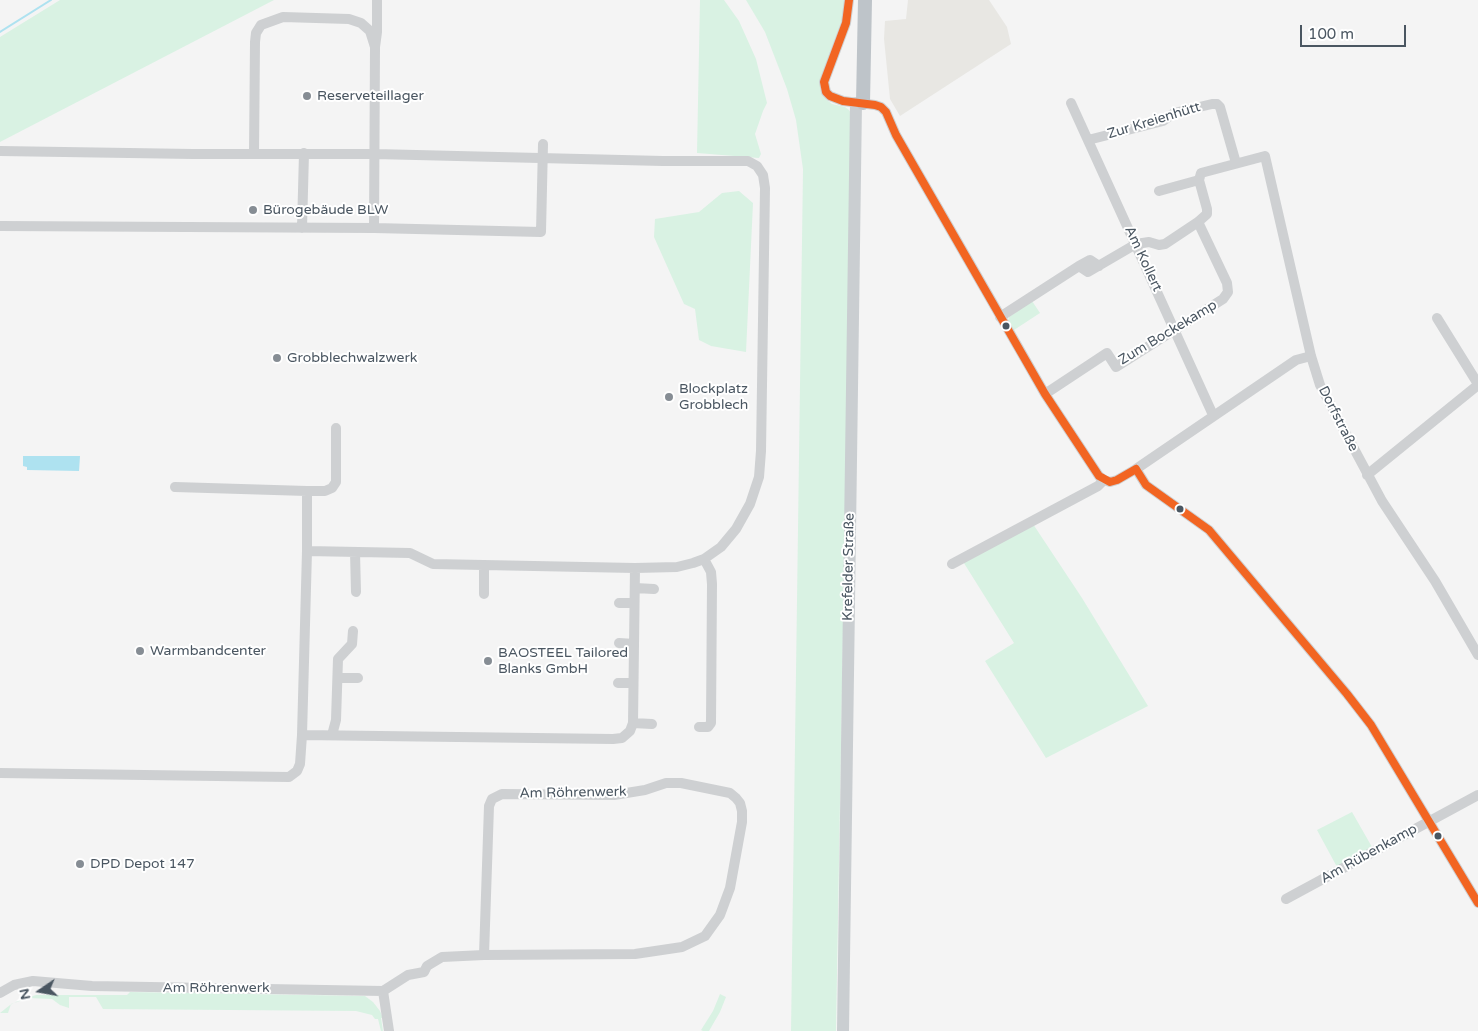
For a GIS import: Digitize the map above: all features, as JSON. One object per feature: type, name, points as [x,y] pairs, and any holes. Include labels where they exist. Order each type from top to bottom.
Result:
[{"type":"highway","name":"Krefelder Straße","points":[[857,0],[860,103]]},
{"type":"highway","name":"Krefelder Straße","points":[[860,103],[865,0]]},
{"type":"main road","name":"Krefelder Straße","points":[[843,1031],[860,103]]},
{"type":"main road","name":"Krefelder Straße","points":[[850,1031],[860,103]]},
{"type":"street","points":[[374,228],[375,47],[378,0]]},
{"type":"street","points":[[849,0],[846,24],[824,82],[825,88],[830,96],[881,107],[886,112],[896,135],[1000,317],[1046,394],[1099,476],[1104,480],[1110,482],[1116,480],[1136,469],[1296,360],[1310,356]]},
{"type":"street","points":[[254,153],[255,42],[256,33],[261,26],[283,17],[348,19],[361,23],[370,31],[375,47]]},
{"type":"street","name":"Am Kollert","points":[[1071,103],[1213,415]]},
{"type":"street","name":"Zur Kreienhütt","points":[[1088,140],[1163,121],[1174,113],[1217,104],[1220,108],[1236,163]]},
{"type":"street","points":[[0,226],[374,228],[541,232],[543,144]]},
{"type":"street","points":[[0,151],[375,154],[748,162],[757,166],[763,175],[765,188],[759,477],[750,504],[736,529],[720,547],[704,559],[677,567],[635,568],[433,564],[410,553],[307,551]]},
{"type":"street","points":[[302,228],[304,153]]},
{"type":"street","name":"Dorfstraße","points":[[1236,163],[1265,156],[1310,356],[1320,384],[1382,501],[1435,581],[1478,655]]},
{"type":"street","points":[[1000,317],[1079,266],[1088,272],[1136,244],[1149,242],[1159,245],[1165,244],[1204,218],[1207,209],[1199,180],[1201,173],[1236,163]]},
{"type":"street","points":[[1159,191],[1199,180]]},
{"type":"street","name":"Zum Bockekamp","points":[[1046,394],[1107,353],[1116,367],[1223,299],[1228,292],[1227,283],[1198,222]]},
{"type":"street","points":[[1367,475],[1478,384],[1437,318]]},
{"type":"street","points":[[174,487],[326,491],[332,488],[336,482],[336,428]]},
{"type":"street","points":[[1136,469],[1146,485],[1209,530],[1347,694],[1370,725],[1478,903]]},
{"type":"street","points":[[952,564],[1098,486],[1104,480]]},
{"type":"street","points":[[0,772],[280,778],[289,776],[297,771],[301,760],[302,735],[307,491]]},
{"type":"street","points":[[355,552],[356,592]]},
{"type":"street","points":[[700,727],[708,727],[711,723],[712,584],[711,572],[704,559]]},
{"type":"street","points":[[484,565],[484,594]]},
{"type":"street","points":[[302,735],[622,738],[630,731],[633,723],[635,568]]},
{"type":"street","points":[[701,589],[708,588],[712,584]]},
{"type":"street","points":[[635,588],[654,589]]},
{"type":"street","points":[[619,604],[634,603]]},
{"type":"street","points":[[332,735],[336,720],[338,659],[352,644],[353,631]]},
{"type":"street","points":[[619,644],[634,644]]},
{"type":"street","points":[[338,678],[358,678]]},
{"type":"street","points":[[618,683],[633,683]]},
{"type":"street","points":[[633,723],[652,724]]},
{"type":"street","name":"Am Röhrenwerk","points":[[0,993],[14,986],[33,981],[92,986],[382,991],[408,976],[424,972],[427,966],[442,956],[635,954],[682,948],[705,936],[720,915],[730,888],[742,822],[740,803],[730,793],[680,783],[666,783],[645,790],[614,795],[502,794],[492,799],[489,806],[484,955]]},
{"type":"street","name":"Am Rübenkamp","points":[[1286,899],[1478,796]]},
{"type":"street","points":[[382,991],[389,1031]]},
{"type":"shaded area","points":[[908,0],[989,0],[1007,27],[1011,44],[900,116],[890,99],[884,39],[885,21],[906,19]]},
{"type":"green space","points":[[60,0],[274,0],[0,142],[0,37]]},
{"type":"green space","points":[[700,0],[724,0],[739,21],[756,59],[767,103],[755,134],[761,154],[759,158],[697,153]]},
{"type":"green space","points":[[746,0],[845,0],[844,14],[820,80],[820,89],[827,100],[832,104],[845,107],[852,115],[836,1031],[791,1031],[803,169],[796,120],[787,89],[765,32]]},
{"type":"green space","points":[[739,191],[753,203],[746,352],[711,346],[699,340],[695,309],[684,304],[654,237],[655,219],[699,212],[722,193]]},
{"type":"green space","points":[[1032,301],[1040,313],[1014,330],[1008,321],[1009,317]]},
{"type":"green space","points":[[1033,524],[1082,598],[1148,706],[1046,758],[985,661],[1014,643],[962,560]]},
{"type":"green space","points":[[1352,812],[1372,847],[1337,867],[1317,830]]},
{"type":"green space","points":[[130,992],[365,996],[380,1011],[383,1018],[381,1018],[383,1031],[381,1031],[378,1019],[375,1019],[372,1015],[356,1011],[103,1009],[96,997],[69,997],[69,1008],[60,1005],[52,999],[29,998],[14,1003],[36,995],[127,995]]},
{"type":"green space","points":[[720,994],[726,997],[720,1012],[709,1031],[703,1031],[701,1030],[713,1011]]},
{"type":"green space","points":[[10,1005],[8,1013],[0,1013]]},
{"type":"water","points":[[23,456],[80,456],[79,471],[27,470],[27,467],[23,466]]},
{"type":"waterway","points":[[0,32],[51,0]]},
{"type":"transit line","points":[[849,0],[846,23],[824,82],[826,92],[830,96],[843,101],[875,105],[881,107],[886,112],[896,135],[1045,394],[1099,476],[1110,482],[1136,469]]},
{"type":"transit line","points":[[1136,469],[1146,485],[1209,530],[1347,694],[1371,725],[1478,903]]},
{"type":"place","name":"Reserveteillager","points":[[307,96]]},
{"type":"place","name":"Bürogebäude BLW","points":[[253,210]]},
{"type":"place","name":"Grobblechwalzwerk","points":[[277,358]]},
{"type":"place","name":"Blockplatz Grobblech","points":[[669,397]]},
{"type":"place","name":"Warmbandcenter","points":[[140,651]]},
{"type":"place","name":"BAOSTEEL Tailored Blanks GmbH","points":[[488,661]]},
{"type":"place","name":"DPD Depot 147","points":[[80,864]]}]
